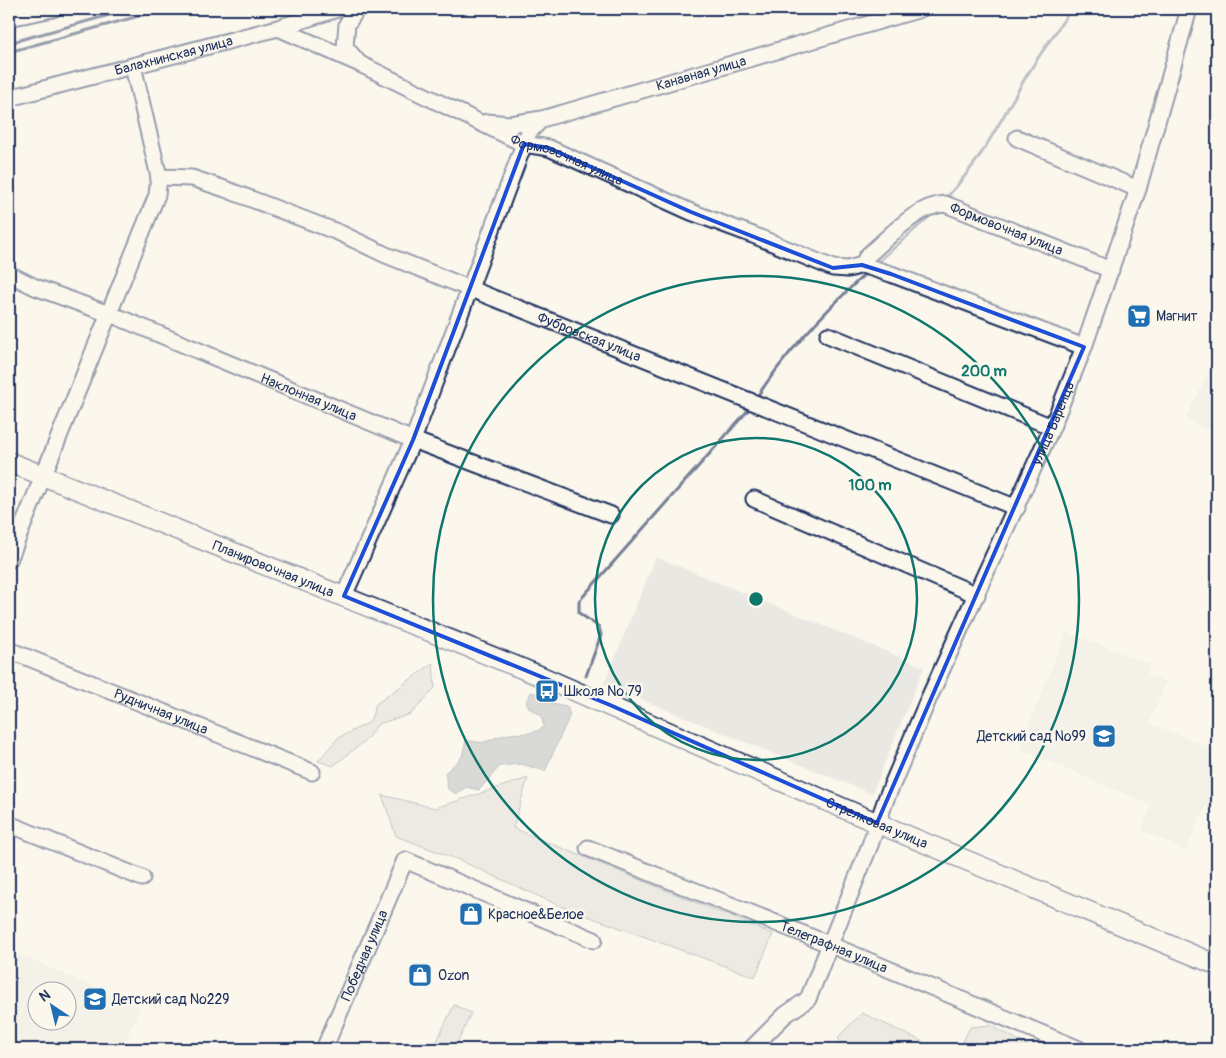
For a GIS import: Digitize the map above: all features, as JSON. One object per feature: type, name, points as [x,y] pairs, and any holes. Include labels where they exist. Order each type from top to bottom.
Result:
[{"type":"main road","name":"Планировочная улица","points":[[9,462],[538,675]]},
{"type":"main road","name":"Стрелковая улица","points":[[538,675],[877,823],[1217,966]]},
{"type":"street","points":[[9,18],[54,9]]},
{"type":"street","name":"Балахнинская улица","points":[[9,98],[278,28],[337,9]]},
{"type":"street","points":[[357,9],[346,24],[345,47],[360,64]]},
{"type":"street","name":"Канавная улица","points":[[478,122],[510,124],[542,120],[922,9]]},
{"type":"street","name":"улица Баренца","points":[[752,1049],[785,1015],[808,999],[831,945],[877,823],[939,674],[1017,508],[1052,427],[1084,347],[1138,189],[1189,9]]},
{"type":"street","name":"Формовочная улица","points":[[278,28],[360,64],[524,144],[549,148],[691,212],[833,268],[848,269],[862,265],[1084,347]]},
{"type":"street","points":[[9,560],[157,195],[159,177],[133,66]]},
{"type":"street","points":[[344,596],[413,440],[524,144],[529,132],[542,120]]},
{"type":"street","points":[[1017,138],[1138,189]]},
{"type":"street","name":"Фубровская улица","points":[[159,177],[192,178],[340,233],[386,255],[1017,508]]},
{"type":"street","name":"Формовочная улица","points":[[862,265],[868,255],[923,209],[945,204],[1111,270]]},
{"type":"street","name":"Наклонная улица","points":[[9,274],[35,287],[108,314],[413,440],[611,515]]},
{"type":"street","points":[[828,335],[1052,427]]},
{"type":"street","points":[[754,499],[977,595]]},
{"type":"street","name":"Рудничная улица","points":[[9,650],[312,772]]},
{"type":"street","points":[[9,824],[142,878]]},
{"type":"street","name":"Телеграфная улица","points":[[588,848],[831,945],[1079,1049]]},
{"type":"street","name":"Победная улица","points":[[324,1049],[405,860],[594,940]]},
{"type":"highlighted area","points":[[524,144],[549,148],[691,212],[833,268],[862,265],[891,274],[1084,347],[877,823],[610,705],[344,596],[413,440]]},
{"type":"shaded area","points":[[1217,357],[1217,434],[1185,419]]},
{"type":"shaded area","points":[[656,557],[924,667],[872,794],[604,684]]},
{"type":"shaded area","name":"Детский сад №99","points":[[1066,632],[1150,664],[1148,675],[1166,681],[1150,723],[1217,750],[1217,803],[1214,810],[1206,806],[1186,851],[1142,830],[1151,805],[1019,749]]},
{"type":"shaded area","points":[[433,663],[435,688],[411,714],[378,724],[366,740],[333,766],[318,761],[338,738],[370,722],[376,704]]},
{"type":"shaded area","points":[[531,692],[545,696],[553,704],[567,707],[570,715],[545,771],[521,764],[500,766],[479,790],[466,787],[456,794],[448,789],[445,773],[462,757],[466,740],[484,742],[510,734],[534,732],[544,727],[541,715],[530,709],[526,702]]},
{"type":"shaded area","points":[[528,778],[513,828],[773,934],[755,977],[560,906],[459,860],[396,836],[382,795],[435,808]]},
{"type":"shaded area","name":"Детский сад №229","points":[[9,950],[78,980],[28,980],[28,1030],[78,1030],[78,980],[140,1007],[122,1049],[9,1049]]},
{"type":"shaded area","points":[[454,1005],[471,1013],[455,1049],[433,1049]]},
{"type":"shaded area","points":[[862,1013],[932,1046],[961,1046],[970,1027],[991,1025],[1034,1049],[843,1049],[838,1037]]},
{"type":"waterway","points":[[947,197],[978,158],[1031,68],[1071,9]]},
{"type":"waterway","points":[[877,263],[931,215]]},
{"type":"waterway","points":[[757,397],[807,333],[864,275]]},
{"type":"waterway","points":[[586,676],[601,635],[599,627],[579,613],[579,601],[750,408]]},
{"type":"railway","points":[[9,43],[131,9]]},
{"type":"railway","points":[[9,52],[164,9]]},
{"type":"place","name":"Магнит","points":[[1139,316]]},
{"type":"place","name":"Школа № 79","points":[[547,691]]},
{"type":"place","name":"Детский сад №99","points":[[1104,736]]},
{"type":"place","name":"Красное&Белое","points":[[471,914]]},
{"type":"place","name":"Ozon","points":[[420,975]]},
{"type":"place","name":"Детский сад №229","points":[[95,999]]}]
